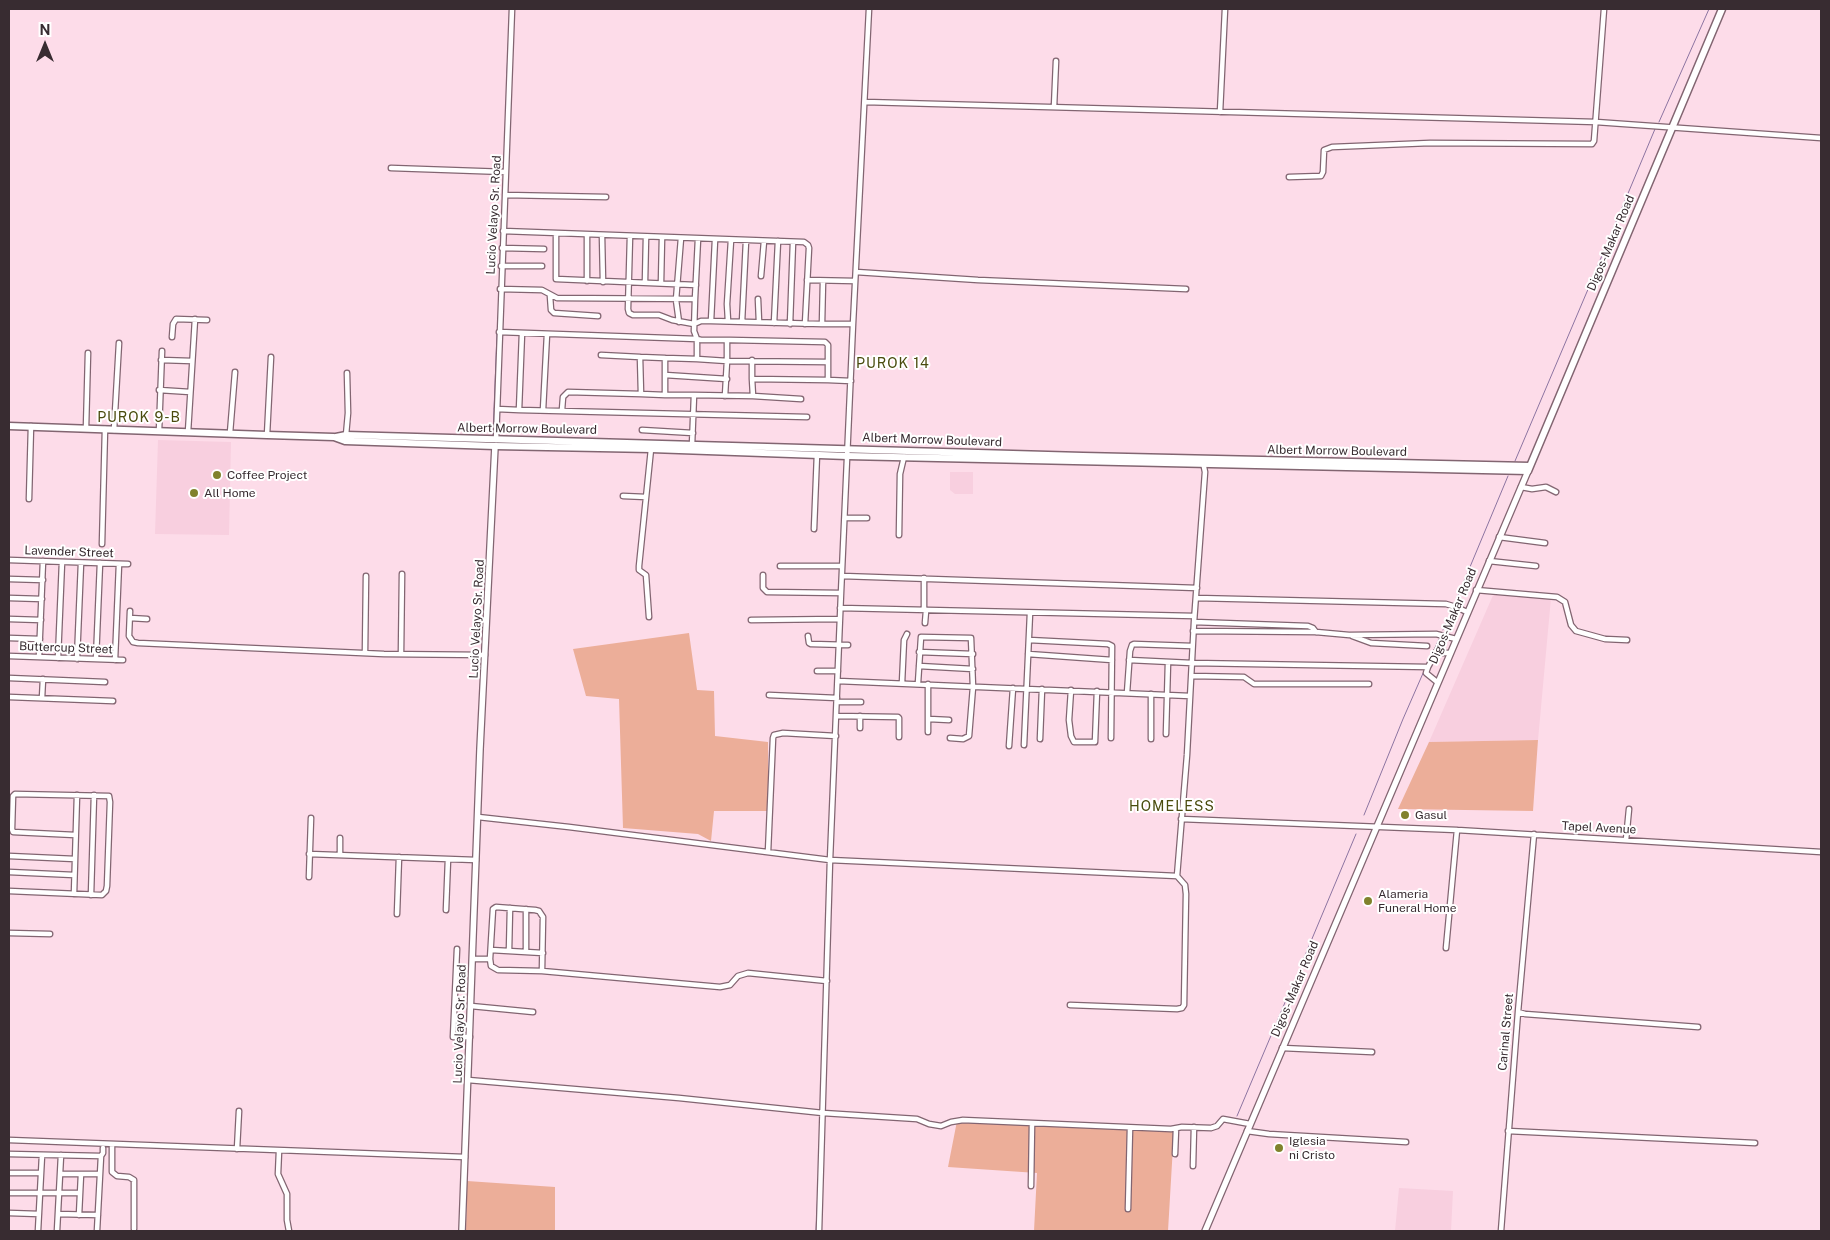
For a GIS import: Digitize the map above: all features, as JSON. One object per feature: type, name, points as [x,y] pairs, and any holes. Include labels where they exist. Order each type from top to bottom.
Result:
[{"type":"highway","name":"Digos-Makar Road","points":[[1529,469],[1722,9]]},
{"type":"highway","name":"Albert Morrow Boulevard","points":[[9,426],[230,433],[345,440],[692,445],[847,452],[1203,462]]},
{"type":"highway","name":"Albert Morrow Boulevard","points":[[334,438],[346,435],[496,443],[817,454],[847,452],[904,457],[1529,469]]},
{"type":"main road","name":"Lucio Velayo Sr. Road","points":[[462,1231],[476,860],[496,443]]},
{"type":"main road","name":"Digos-Makar Road","points":[[1205,1231],[1529,469]]},
{"type":"street","name":"Lucio Velayo Sr. Road","points":[[496,443],[500,289],[512,9]]},
{"type":"street","points":[[819,1231],[830,860],[840,608],[852,324],[869,9]]},
{"type":"street","points":[[1220,112],[1225,9]]},
{"type":"street","points":[[1290,177],[1321,176],[1323,172],[1324,150],[1332,146],[1430,144],[1590,145],[1594,141],[1596,122],[1604,9]]},
{"type":"street","points":[[1054,107],[1056,61]]},
{"type":"street","points":[[865,102],[1596,122],[1821,138]]},
{"type":"street","points":[[390,168],[506,172]]},
{"type":"street","points":[[505,195],[606,197]]},
{"type":"street","points":[[503,231],[698,240],[804,242],[808,245],[805,324]]},
{"type":"street","points":[[556,234],[555,278],[602,282],[696,285]]},
{"type":"street","points":[[587,235],[587,281]]},
{"type":"street","points":[[602,235],[602,282]]},
{"type":"street","points":[[630,236],[628,309],[631,315],[659,315],[680,322],[694,324],[701,321],[852,324]]},
{"type":"street","points":[[645,282],[646,237]]},
{"type":"street","points":[[661,283],[662,237]]},
{"type":"street","points":[[680,322],[676,300],[681,238]]},
{"type":"street","points":[[698,240],[694,324],[698,359]]},
{"type":"street","points":[[711,321],[715,240]]},
{"type":"street","points":[[728,321],[727,304],[731,240]]},
{"type":"street","points":[[742,322],[746,241]]},
{"type":"street","points":[[761,276],[764,241]]},
{"type":"street","points":[[774,323],[778,241]]},
{"type":"street","points":[[790,324],[793,242]]},
{"type":"street","points":[[502,248],[544,249]]},
{"type":"street","points":[[501,266],[542,266]]},
{"type":"street","points":[[856,272],[978,280],[1186,289]]},
{"type":"street","points":[[807,280],[855,281]]},
{"type":"street","points":[[822,324],[823,281]]},
{"type":"street","points":[[500,289],[542,290],[550,296],[557,298],[695,299]]},
{"type":"street","points":[[550,296],[550,310],[554,313],[598,316]]},
{"type":"street","points":[[758,299],[759,322]]},
{"type":"street","points":[[172,338],[174,320],[178,318],[207,320]]},
{"type":"street","points":[[188,432],[195,319]]},
{"type":"street","points":[[499,332],[825,342],[828,346],[828,380]]},
{"type":"street","points":[[519,410],[522,333]]},
{"type":"street","points":[[543,410],[547,334]]},
{"type":"street","points":[[725,396],[727,340]]},
{"type":"street","points":[[114,430],[119,343]]},
{"type":"street","points":[[159,431],[159,390],[162,351]]},
{"type":"street","points":[[86,428],[88,353]]},
{"type":"street","points":[[601,355],[727,361],[828,362]]},
{"type":"street","points":[[267,435],[271,357]]},
{"type":"street","points":[[640,357],[641,394]]},
{"type":"street","points":[[664,395],[665,358]]},
{"type":"street","points":[[161,360],[192,361]]},
{"type":"street","points":[[752,360],[753,396]]},
{"type":"street","points":[[230,433],[234,372]]},
{"type":"street","points":[[346,435],[348,413],[347,373]]},
{"type":"street","points":[[665,375],[727,379]]},
{"type":"street","points":[[752,378],[851,381]]},
{"type":"street","points":[[159,390],[190,392]]},
{"type":"street","points":[[562,410],[563,397],[568,392],[753,396],[801,399]]},
{"type":"street","points":[[692,445],[694,396]]},
{"type":"street","points":[[497,409],[807,417]]},
{"type":"street","points":[[29,499],[31,426]]},
{"type":"street","points":[[102,544],[105,429]]},
{"type":"street","points":[[642,430],[693,433]]},
{"type":"street","points":[[649,617],[646,575],[639,570],[639,566],[651,448]]},
{"type":"street","points":[[814,530],[817,454]]},
{"type":"street","points":[[899,535],[900,472],[904,463],[904,457]]},
{"type":"street","points":[[1070,1005],[1177,1009],[1183,1007],[1186,894],[1184,885],[1177,876],[1205,472],[1203,462]]},
{"type":"street","points":[[1521,487],[1532,489],[1546,487],[1556,492]]},
{"type":"street","points":[[623,496],[646,497]]},
{"type":"street","points":[[845,518],[867,518]]},
{"type":"street","points":[[1499,537],[1545,543]]},
{"type":"street","name":"Lavender Street","points":[[9,560],[128,564]]},
{"type":"street","points":[[40,657],[43,561]]},
{"type":"street","points":[[1489,561],[1536,566]]},
{"type":"street","points":[[58,658],[62,562]]},
{"type":"street","points":[[77,658],[81,563]]},
{"type":"street","points":[[96,659],[100,563]]},
{"type":"street","points":[[116,660],[119,564]]},
{"type":"street","points":[[780,566],[842,566]]},
{"type":"street","points":[[401,654],[402,574]]},
{"type":"street","points":[[763,575],[763,588],[767,592],[841,593]]},
{"type":"street","points":[[365,652],[366,576]]},
{"type":"street","points":[[842,576],[1196,588]]},
{"type":"street","points":[[924,578],[925,623]]},
{"type":"street","points":[[9,579],[43,580]]},
{"type":"street","points":[[1476,590],[1557,597],[1564,602],[1571,625],[1576,631],[1605,639],[1627,640]]},
{"type":"street","points":[[9,598],[42,599]]},
{"type":"street","points":[[1196,598],[1446,604],[1467,612]]},
{"type":"street","points":[[840,608],[1194,619],[1308,626],[1314,628],[1316,632]]},
{"type":"street","points":[[130,611],[130,639],[138,643],[401,654],[485,655]]},
{"type":"street","points":[[1024,745],[1030,613]]},
{"type":"street","points":[[130,618],[147,619]]},
{"type":"street","points":[[9,619],[41,620]]},
{"type":"street","points":[[751,620],[840,619]]},
{"type":"street","points":[[1193,631],[1316,632],[1349,635],[1436,634],[1456,638]]},
{"type":"street","points":[[902,683],[904,640],[907,634]]},
{"type":"street","points":[[1370,634],[1371,643]]},
{"type":"street","points":[[1349,635],[1371,643],[1427,646]]},
{"type":"street","points":[[808,636],[808,643],[811,644],[848,644]]},
{"type":"street","points":[[918,683],[920,638],[923,636],[970,638],[973,654],[973,687],[968,736],[963,739],[950,738]]},
{"type":"street","points":[[1437,682],[1426,673],[1445,636]]},
{"type":"street","points":[[9,638],[40,639]]},
{"type":"street","points":[[1028,640],[1111,644],[1113,647],[1111,738]]},
{"type":"street","points":[[1127,693],[1129,660],[1131,647],[1134,644],[1192,646]]},
{"type":"street","points":[[1438,650],[1442,653],[1450,653]]},
{"type":"street","points":[[919,652],[973,654]]},
{"type":"street","points":[[1028,654],[1112,660]]},
{"type":"street","name":"Buttercup Street","points":[[9,656],[123,660]]},
{"type":"street","points":[[1129,660],[1192,663],[1428,667]]},
{"type":"street","points":[[1166,734],[1168,662]]},
{"type":"street","points":[[919,666],[973,669]]},
{"type":"street","points":[[817,671],[838,671]]},
{"type":"street","points":[[1192,676],[1244,677],[1254,684],[1369,684]]},
{"type":"street","points":[[9,678],[105,682]]},
{"type":"street","points":[[42,698],[43,679]]},
{"type":"street","points":[[838,681],[1190,696]]},
{"type":"street","points":[[928,684],[928,732]]},
{"type":"street","points":[[1008,746],[1013,688]]},
{"type":"street","points":[[1040,739],[1042,689]]},
{"type":"street","points":[[1071,690],[1069,720],[1071,736],[1074,742],[1095,742],[1097,691]]},
{"type":"street","points":[[1151,694],[1151,739]]},
{"type":"street","points":[[769,695],[861,702]]},
{"type":"street","points":[[9,697],[113,701]]},
{"type":"street","points":[[836,716],[899,718],[900,737]]},
{"type":"street","points":[[860,716],[860,728]]},
{"type":"street","points":[[928,719],[949,720]]},
{"type":"street","points":[[768,852],[774,735],[783,733],[836,736]]},
{"type":"street","points":[[9,891],[102,895],[106,891],[109,796],[15,794],[13,796],[12,829],[15,832],[75,834]]},
{"type":"street","points":[[74,894],[77,795]]},
{"type":"street","points":[[91,895],[94,795]]},
{"type":"street","points":[[1626,840],[1629,809]]},
{"type":"street","points":[[478,817],[830,860],[1177,876]]},
{"type":"street","points":[[309,877],[311,818]]},
{"type":"street","name":"Tapel Avenue","points":[[1182,819],[1457,830],[1821,852]]},
{"type":"street","points":[[1446,948],[1457,830]]},
{"type":"street","name":"Carinal Street","points":[[1501,1231],[1534,834]]},
{"type":"street","points":[[340,838],[340,855]]},
{"type":"street","points":[[310,854],[476,860]]},
{"type":"street","points":[[9,856],[75,859]]},
{"type":"street","points":[[397,914],[399,857]]},
{"type":"street","points":[[446,910],[448,859]]},
{"type":"street","points":[[9,872],[74,875]]},
{"type":"street","points":[[542,971],[543,917],[539,911],[496,907],[493,909],[490,959],[491,966],[498,970],[542,971],[720,987],[730,985],[738,976],[748,973],[827,981]]},
{"type":"street","points":[[509,951],[510,908]]},
{"type":"street","points":[[526,909],[526,952]]},
{"type":"street","points":[[9,933],[50,934]]},
{"type":"street","points":[[457,949],[452,1037],[470,1037]]},
{"type":"street","points":[[491,950],[543,953]]},
{"type":"street","points":[[473,959],[490,959]]},
{"type":"street","points":[[471,1006],[533,1012]]},
{"type":"street","points":[[1518,1012],[1698,1027]]},
{"type":"street","points":[[1282,1048],[1372,1052]]},
{"type":"street","points":[[468,1080],[679,1098],[823,1113],[917,1119],[928,1124],[941,1126],[963,1120],[1176,1129],[1182,1127],[1215,1127],[1223,1119],[1250,1124]]},
{"type":"street","points":[[237,1149],[240,1111]]},
{"type":"street","points":[[1031,1186],[1032,1123]]},
{"type":"street","points":[[1193,1166],[1194,1127]]},
{"type":"street","points":[[1128,1210],[1130,1128]]},
{"type":"street","points":[[1175,1154],[1176,1129]]},
{"type":"street","points":[[1247,1131],[1261,1134],[1406,1142]]},
{"type":"street","points":[[1508,1131],[1755,1143]]},
{"type":"street","points":[[9,1140],[465,1157]]},
{"type":"street","points":[[112,1144],[112,1172],[117,1176],[130,1177],[134,1180],[134,1229]]},
{"type":"street","points":[[97,1231],[103,1148]]},
{"type":"street","points":[[279,1151],[278,1174],[287,1194],[289,1231]]},
{"type":"street","points":[[9,1154],[101,1156]]},
{"type":"street","points":[[38,1231],[42,1155]]},
{"type":"street","points":[[57,1231],[61,1155]]},
{"type":"street","points":[[9,1173],[41,1173]]},
{"type":"street","points":[[60,1174],[100,1174]]},
{"type":"street","points":[[79,1214],[81,1174]]},
{"type":"street","points":[[9,1193],[80,1193]]},
{"type":"street","points":[[9,1213],[39,1214]]},
{"type":"street","points":[[58,1214],[98,1215]]},
{"type":"shaded area","points":[[158,440],[231,442],[229,535],[155,534]]},
{"type":"shaded area","points":[[950,472],[973,472],[973,494],[955,494],[950,490]]},
{"type":"shaded area","points":[[1494,593],[1551,598],[1538,740],[1429,742]]},
{"type":"shaded area","points":[[689,633],[697,690],[714,691],[715,736],[768,742],[768,811],[714,811],[711,841],[698,834],[623,828],[619,699],[586,696],[573,649]]},
{"type":"shaded area","points":[[1538,740],[1533,811],[1398,809],[1429,742]]},
{"type":"shaded area","points":[[957,1121],[1174,1129],[1168,1231],[1034,1231],[1037,1173],[948,1167]]},
{"type":"shaded area","points":[[467,1181],[555,1187],[555,1231],[466,1230]]},
{"type":"shaded area","points":[[1399,1188],[1453,1191],[1451,1231],[1395,1231]]},
{"type":"waterway","points":[[507,73],[510,9]]},
{"type":"waterway","points":[[864,74],[867,9]]},
{"type":"waterway","points":[[1659,122],[1709,9]]},
{"type":"waterway","points":[[858,185],[863,94]]},
{"type":"waterway","points":[[1593,277],[1655,129]]},
{"type":"waterway","points":[[857,197],[857,211]]},
{"type":"waterway","points":[[498,330],[501,237]]},
{"type":"waterway","points":[[1515,461],[1589,287]]},
{"type":"waterway","points":[[493,435],[497,334]]},
{"type":"waterway","points":[[1457,598],[1508,476]]},
{"type":"waterway","points":[[1443,630],[1453,608]]},
{"type":"waterway","points":[[1428,663],[1439,639]]},
{"type":"waterway","points":[[1364,815],[1424,671]]},
{"type":"waterway","points":[[1301,965],[1356,834]]},
{"type":"waterway","points":[[1237,1116],[1292,986]]},
{"type":"waterway","points":[[816,1231],[818,1190]]},
{"type":"place","name":"Coffee Project","points":[[217,475]]},
{"type":"place","name":"All Home","points":[[194,493]]},
{"type":"place","name":"Gasul","points":[[1405,815]]},
{"type":"place","name":"Alameria Funeral Home","points":[[1368,901]]},
{"type":"place","name":"Iglesia ni Cristo","points":[[1279,1148]]},
{"type":"district","name":"PUROK 14","points":[[893,364]]},
{"type":"district","name":"PUROK 9-B","points":[[139,418]]},
{"type":"district","name":"HOMELESS","points":[[1172,807]]}]
